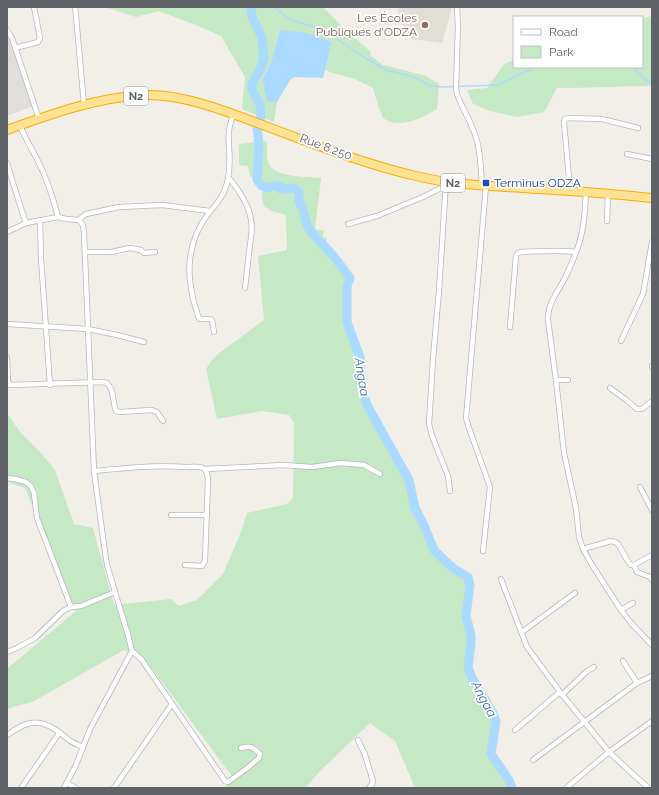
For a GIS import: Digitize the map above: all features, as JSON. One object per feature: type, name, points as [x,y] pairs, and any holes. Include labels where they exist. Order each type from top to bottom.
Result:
[{"type":"highway","name":"Rue 8.250","points":[[7,130],[84,105],[146,95],[170,96],[233,114],[360,160],[446,184],[586,191],[652,198]]},
{"type":"street","points":[[15,48],[38,42],[40,38],[34,7]]},
{"type":"street","points":[[75,7],[84,105]]},
{"type":"street","points":[[457,7],[458,26],[456,88],[457,94],[477,140],[484,186],[466,418],[490,487],[484,551]]},
{"type":"street","points":[[7,30],[12,38],[39,119]]},
{"type":"street","points":[[214,332],[212,320],[200,319],[198,316],[189,275],[189,262],[194,241],[205,217],[225,190],[228,177],[229,131],[233,114]]},
{"type":"street","points":[[570,190],[564,120],[568,118],[602,119],[638,128]]},
{"type":"street","points":[[20,126],[37,159],[55,205],[58,217]]},
{"type":"street","points":[[627,154],[652,159]]},
{"type":"street","points":[[7,163],[26,223]]},
{"type":"street","points":[[228,177],[236,186],[249,211],[252,221],[245,288]]},
{"type":"street","points":[[348,224],[377,216],[423,197],[446,184]]},
{"type":"street","points":[[446,184],[429,424],[432,436],[448,476],[450,491]]},
{"type":"street","points":[[586,191],[582,232],[576,252],[566,276],[550,305],[548,313],[564,453],[576,508],[579,537],[583,549],[621,610],[652,645]]},
{"type":"street","points":[[607,221],[608,194]]},
{"type":"street","points":[[7,232],[26,223],[58,217],[79,220],[86,214],[119,207],[162,205],[210,211]]},
{"type":"street","points":[[40,220],[41,258],[50,385]]},
{"type":"street","points":[[79,220],[83,226],[85,252],[94,471],[107,565],[132,651],[142,660],[225,781],[228,782],[239,775],[260,758],[260,754],[252,747],[249,746],[241,748]]},
{"type":"street","points":[[621,341],[643,294],[652,242]]},
{"type":"street","points":[[85,252],[111,252],[130,248],[141,250],[144,253],[155,252]]},
{"type":"street","points":[[510,327],[516,256],[521,252],[576,252]]},
{"type":"street","points":[[7,324],[88,329],[144,342]]},
{"type":"street","points":[[7,358],[8,382],[10,385],[108,383],[113,390],[114,407],[116,411],[152,410],[157,412],[163,421]]},
{"type":"street","points":[[556,380],[568,380]]},
{"type":"street","points":[[610,388],[637,409],[642,409],[652,401]]},
{"type":"street","points":[[94,471],[133,467],[176,466],[201,467],[205,469],[283,465],[312,467],[341,463],[364,465],[380,474]]},
{"type":"street","points":[[185,565],[202,566],[205,561],[208,479],[205,469]]},
{"type":"street","points":[[7,478],[26,482],[31,486],[34,493],[37,518],[71,607]]},
{"type":"street","points":[[640,487],[652,510]]},
{"type":"street","points":[[171,515],[207,515]]},
{"type":"street","points":[[583,549],[611,541],[615,542],[618,544],[629,563],[634,565],[637,572],[650,577],[652,580]]},
{"type":"street","points":[[634,565],[652,555]]},
{"type":"street","points":[[502,579],[527,647],[561,693],[609,752],[649,788]]},
{"type":"street","points":[[7,652],[34,638],[63,611],[71,607],[81,606],[115,592]]},
{"type":"street","points":[[522,632],[575,593]]},
{"type":"street","points":[[621,610],[633,603]]},
{"type":"street","points":[[64,788],[76,766],[90,729],[132,651]]},
{"type":"street","points":[[623,661],[637,683]]},
{"type":"street","points":[[515,730],[594,667]]},
{"type":"street","points":[[533,760],[637,683],[652,676]]},
{"type":"street","points":[[114,788],[172,704]]},
{"type":"street","points":[[566,788],[609,752],[652,721]]},
{"type":"street","points":[[7,734],[26,724],[36,722],[51,727],[71,741],[83,747]]},
{"type":"street","points":[[21,788],[60,732]]},
{"type":"street","points":[[358,740],[365,755],[373,781],[369,788]]},
{"type":"street","points":[[67,783],[76,788]]},
{"type":"shaded area","name":"Les Écoles Publiques d'ODZA","points":[[399,7],[452,7],[442,43],[406,38],[398,12]]},
{"type":"shaded area","points":[[10,39],[33,106],[7,116],[7,40]]},
{"type":"green space","points":[[105,7],[323,7],[342,27],[370,51],[371,56],[383,65],[426,76],[439,84],[437,109],[422,117],[401,123],[395,123],[383,118],[373,88],[355,79],[325,70],[332,42],[280,30],[271,63],[262,80],[267,101],[277,102],[274,122],[242,109],[245,77],[221,36],[159,11],[136,17]]},
{"type":"green space","points":[[652,16],[652,86],[557,88],[544,112],[517,117],[490,111],[473,104],[467,90],[487,88],[504,64],[513,60],[513,68],[643,68],[643,18]]},
{"type":"green space","points":[[267,141],[268,161],[274,170],[294,176],[321,178],[315,229],[324,231],[323,237],[327,238],[326,246],[350,278],[347,286],[347,322],[360,357],[361,381],[367,405],[409,480],[415,508],[434,550],[453,568],[468,577],[470,585],[466,615],[471,636],[471,644],[468,667],[472,678],[493,713],[496,721],[491,755],[509,780],[512,788],[415,788],[395,741],[370,723],[319,772],[306,788],[223,788],[234,779],[148,663],[124,650],[34,701],[7,709],[7,669],[76,611],[25,488],[7,482],[7,417],[9,416],[20,432],[55,470],[74,524],[93,528],[114,605],[171,599],[179,606],[197,600],[223,574],[241,532],[247,513],[287,504],[293,498],[294,423],[289,415],[262,411],[217,419],[206,369],[214,357],[264,320],[258,256],[287,250],[286,215],[271,211],[264,206],[262,186],[257,180],[250,176],[248,166],[239,165],[239,144]]},
{"type":"water","points":[[280,30],[306,33],[332,42],[323,78],[294,77],[290,80],[277,102],[267,102],[262,80],[271,63]]},
{"type":"waterway","name":"Angaa","points":[[251,7],[252,16],[262,38],[264,59],[252,84],[252,89],[260,105],[261,117],[257,127],[259,146],[257,180],[262,186],[267,188],[280,186],[281,189],[294,188],[299,192],[299,202],[308,227],[315,237],[335,257],[350,278],[347,286],[347,322],[360,357],[361,381],[367,405],[409,480],[415,508],[434,550],[453,568],[468,577],[470,585],[466,615],[471,636],[468,667],[472,678],[493,713],[496,721],[491,754],[509,780],[512,788]]},
{"type":"waterway","points":[[274,7],[291,20],[322,29],[386,70],[414,77],[430,86],[498,85],[534,68]]},
{"type":"waterway","points":[[634,68],[647,81],[652,83]]},
{"type":"place","name":"Les Écoles Publiques d'ODZA","points":[[425,25]]},
{"type":"place","name":"Terminus ODZA","points":[[486,183]]}]
